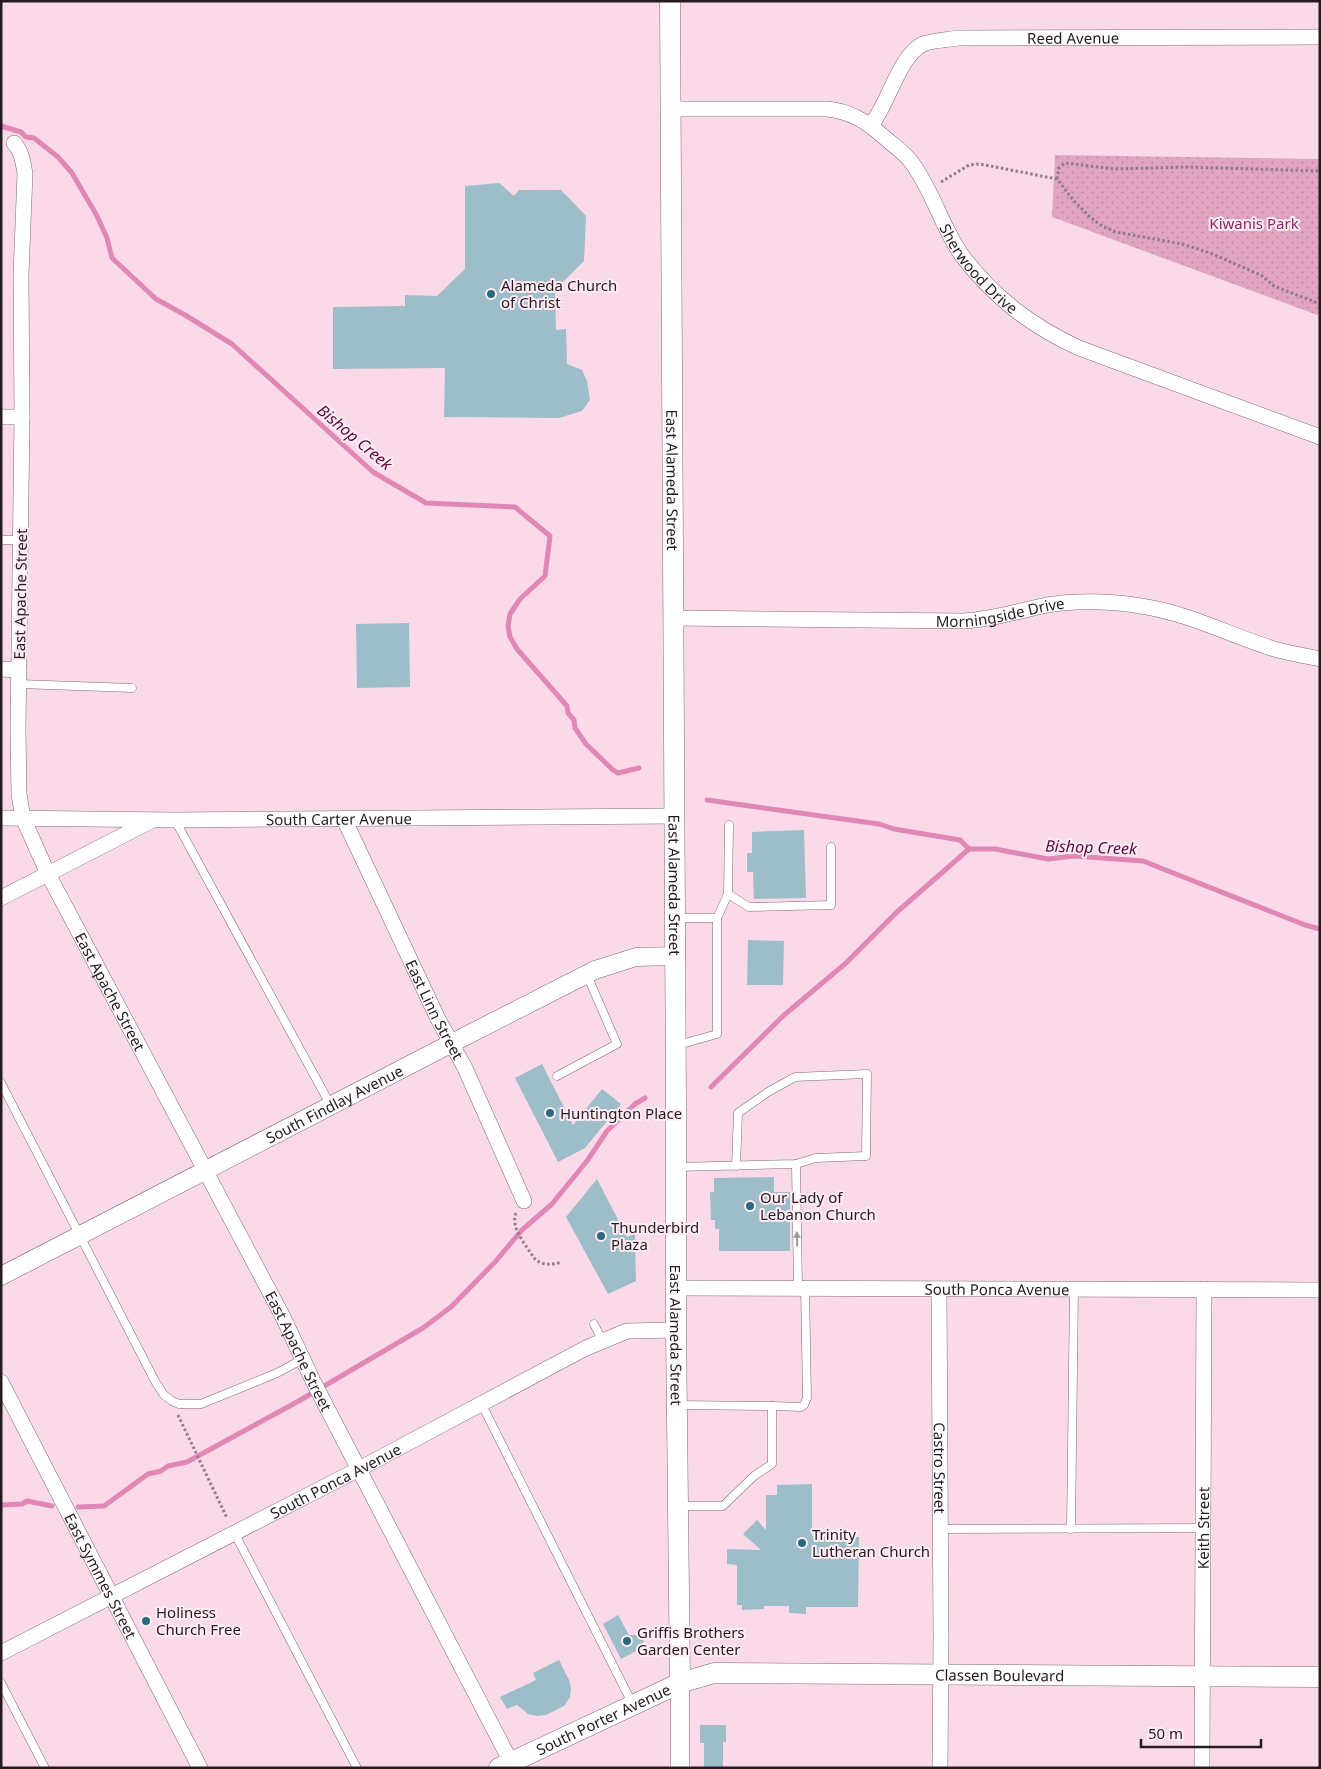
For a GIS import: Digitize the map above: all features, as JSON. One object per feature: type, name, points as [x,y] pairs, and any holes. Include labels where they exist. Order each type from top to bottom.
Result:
[{"type":"main road","name":"East Alameda Street","points":[[670,1],[676,1330],[680,1683]]},
{"type":"main road","name":"Classen Boulevard","points":[[680,1683],[714,1673],[1320,1677]]},
{"type":"main road","name":"South Porter Avenue","points":[[508,1766],[680,1683]]},
{"type":"street","name":"Reed Avenue","points":[[871,126],[884,105],[900,71],[914,52],[922,45],[931,42],[958,38],[1320,38]]},
{"type":"street","name":"Sherwood Drive","points":[[670,109],[827,109],[850,114],[871,126],[908,158],[951,237],[971,266],[986,285],[1037,326],[1079,348],[1320,437]]},
{"type":"street","name":"East Apache Street","points":[[14,143],[19,149],[23,160],[25,174],[21,274],[22,417],[18,729],[19,794],[23,818],[48,874],[283,1317],[313,1381],[508,1766]]},
{"type":"street","points":[[1,417],[22,417]]},
{"type":"street","name":"Morningside Drive","points":[[672,618],[964,621],[992,618],[1048,605],[1122,604],[1182,614],[1269,648],[1320,659]]},
{"type":"street","points":[[1,669],[19,677]]},
{"type":"street","name":"South Carter Avenue","points":[[1,818],[175,820],[675,816]]},
{"type":"street","name":"East Linn Street","points":[[344,819],[438,1018],[465,1068],[524,1201]]},
{"type":"street","points":[[1,898],[153,820]]},
{"type":"street","name":"South Findlay Avenue","points":[[1,1276],[204,1170],[587,975],[636,957],[675,956]]},
{"type":"street","name":"South Ponca Avenue","points":[[676,1288],[1320,1290]]},
{"type":"street","name":"Castro Street","points":[[939,1289],[940,1768]]},
{"type":"street","name":"Keith Street","points":[[1202,1768],[1204,1289]]},
{"type":"street","name":"South Ponca Avenue","points":[[1,1653],[235,1534],[602,1340],[626,1331],[676,1330]]},
{"type":"street","name":"East Symmes Street","points":[[1,1382],[200,1768]]},
{"type":"street","name":"East Alameda Street","points":[[680,1683],[680,1768]]},
{"type":"lane","points":[[1,540],[21,540]]},
{"type":"lane","points":[[19,677],[132,688]]},
{"type":"lane","points":[[175,820],[331,1106]]},
{"type":"lane","points":[[676,1045],[717,1034],[717,918],[728,894],[729,825]]},
{"type":"lane","points":[[728,894],[749,907],[831,905],[831,847]]},
{"type":"lane","points":[[675,918],[717,918]]},
{"type":"lane","points":[[557,1076],[617,1044],[587,975]]},
{"type":"lane","points":[[676,1167],[736,1166],[796,1164],[816,1158],[866,1156],[867,1074],[795,1077],[768,1092],[738,1113],[736,1166]]},
{"type":"lane","points":[[1,1083],[156,1383],[164,1395],[172,1401],[184,1405],[202,1404],[277,1373],[303,1359]]},
{"type":"lane","points":[[677,1405],[801,1407],[804,1405],[807,1398],[796,1164]]},
{"type":"lane","points":[[1071,1529],[1074,1289]]},
{"type":"lane","points":[[594,1324],[602,1340]]},
{"type":"lane","points":[[481,1403],[633,1705]]},
{"type":"lane","points":[[678,1506],[723,1506],[754,1476],[772,1464],[772,1406]]},
{"type":"lane","points":[[940,1530],[1202,1528]]},
{"type":"lane","points":[[235,1534],[357,1768]]},
{"type":"lane","points":[[1,1683],[45,1768]]},
{"type":"path","points":[[1320,171],[1187,167],[1115,169],[1065,163],[1058,168],[1058,179],[1074,201],[1102,226],[1116,232],[1182,244],[1210,253],[1261,276],[1274,286],[1320,304]]},
{"type":"path","points":[[926,189],[973,164],[1058,179]]},
{"type":"path","points":[[516,1228],[538,1262],[553,1265],[562,1262]]},
{"type":"path","points":[[172,1401],[227,1518]]},
{"type":"green space","name":"Kiwanis Park","points":[[1055,155],[1320,159],[1320,316],[1052,217]]},
{"type":"building","points":[[499,183],[514,196],[519,190],[561,190],[586,216],[584,261],[555,290],[556,330],[566,329],[567,364],[582,370],[587,381],[590,400],[582,411],[559,418],[444,417],[445,368],[333,369],[333,307],[405,306],[405,295],[437,296],[465,269],[465,186]]},
{"type":"building","points":[[409,623],[410,687],[357,688],[356,624]]},
{"type":"building","points":[[804,830],[806,898],[754,899],[753,872],[747,872],[747,853],[752,853],[752,832]]},
{"type":"building","points":[[748,940],[784,941],[783,985],[747,985]]},
{"type":"building","name":"Huntington Place","points":[[542,1064],[573,1125],[602,1089],[621,1104],[585,1148],[558,1162],[515,1078]]},
{"type":"building","name":"Our Lady of Lebanon Church","points":[[774,1177],[774,1192],[790,1192],[790,1251],[719,1251],[719,1229],[715,1229],[715,1220],[711,1220],[710,1192],[714,1192],[714,1178]]},
{"type":"building","name":"Thunderbird Plaza","points":[[597,1179],[627,1237],[635,1234],[636,1281],[608,1294],[566,1217]]},
{"type":"building","name":"Trinity Lutheran Church","points":[[812,1484],[812,1536],[859,1537],[858,1607],[806,1607],[806,1614],[789,1613],[789,1606],[764,1606],[764,1609],[742,1610],[742,1605],[737,1605],[737,1565],[727,1564],[727,1549],[761,1550],[743,1534],[757,1520],[766,1530],[766,1495],[777,1495],[777,1485]]},
{"type":"building","name":"Griffis Brothers Garden Center","points":[[618,1615],[629,1635],[643,1635],[644,1647],[621,1659],[603,1624]]},
{"type":"building","points":[[559,1660],[571,1688],[570,1697],[564,1706],[546,1715],[537,1716],[528,1714],[517,1705],[507,1709],[500,1697],[536,1680],[533,1673]]},
{"type":"building","points":[[700,1725],[726,1725],[726,1742],[723,1742],[723,1768],[704,1768],[704,1743],[700,1743]]},
{"type":"waterway","name":"Bishop Creek","points":[[1,126],[21,132],[26,137],[34,138],[58,157],[72,173],[97,216],[107,238],[112,258],[156,299],[232,344],[373,472],[426,503],[515,507],[550,536],[545,576],[520,599],[510,614],[508,626],[510,637],[517,649],[567,706],[568,713],[574,720],[575,728],[586,744],[618,773],[639,768]]},
{"type":"waterway","name":"Bishop Creek","points":[[707,800],[879,824],[894,829],[960,840],[969,849]]},
{"type":"waterway","name":"Bishop Creek","points":[[969,849],[995,849],[1048,859],[1074,856],[1143,861],[1305,925],[1320,929]]},
{"type":"waterway","points":[[711,1087],[783,1016],[846,963],[897,912],[969,849]]},
{"type":"waterway","points":[[78,1507],[104,1506],[148,1474],[161,1471],[168,1466],[187,1462],[297,1402],[423,1328],[451,1307],[495,1262],[522,1230],[552,1204],[587,1161],[607,1131],[635,1104],[645,1098]]},
{"type":"waterway","points":[[1,1505],[22,1504],[27,1501],[52,1506]]},
{"type":"place","name":"Alameda Church of Christ","points":[[491,294]]},
{"type":"place","name":"Huntington Place","points":[[550,1113]]},
{"type":"place","name":"Our Lady of Lebanon Church","points":[[750,1206]]},
{"type":"place","name":"Thunderbird Plaza","points":[[601,1236]]},
{"type":"place","name":"Trinity Lutheran Church","points":[[802,1543]]},
{"type":"place","name":"Holiness Church Free","points":[[146,1621]]},
{"type":"place","name":"Griffis Brothers Garden Center","points":[[627,1641]]}]
